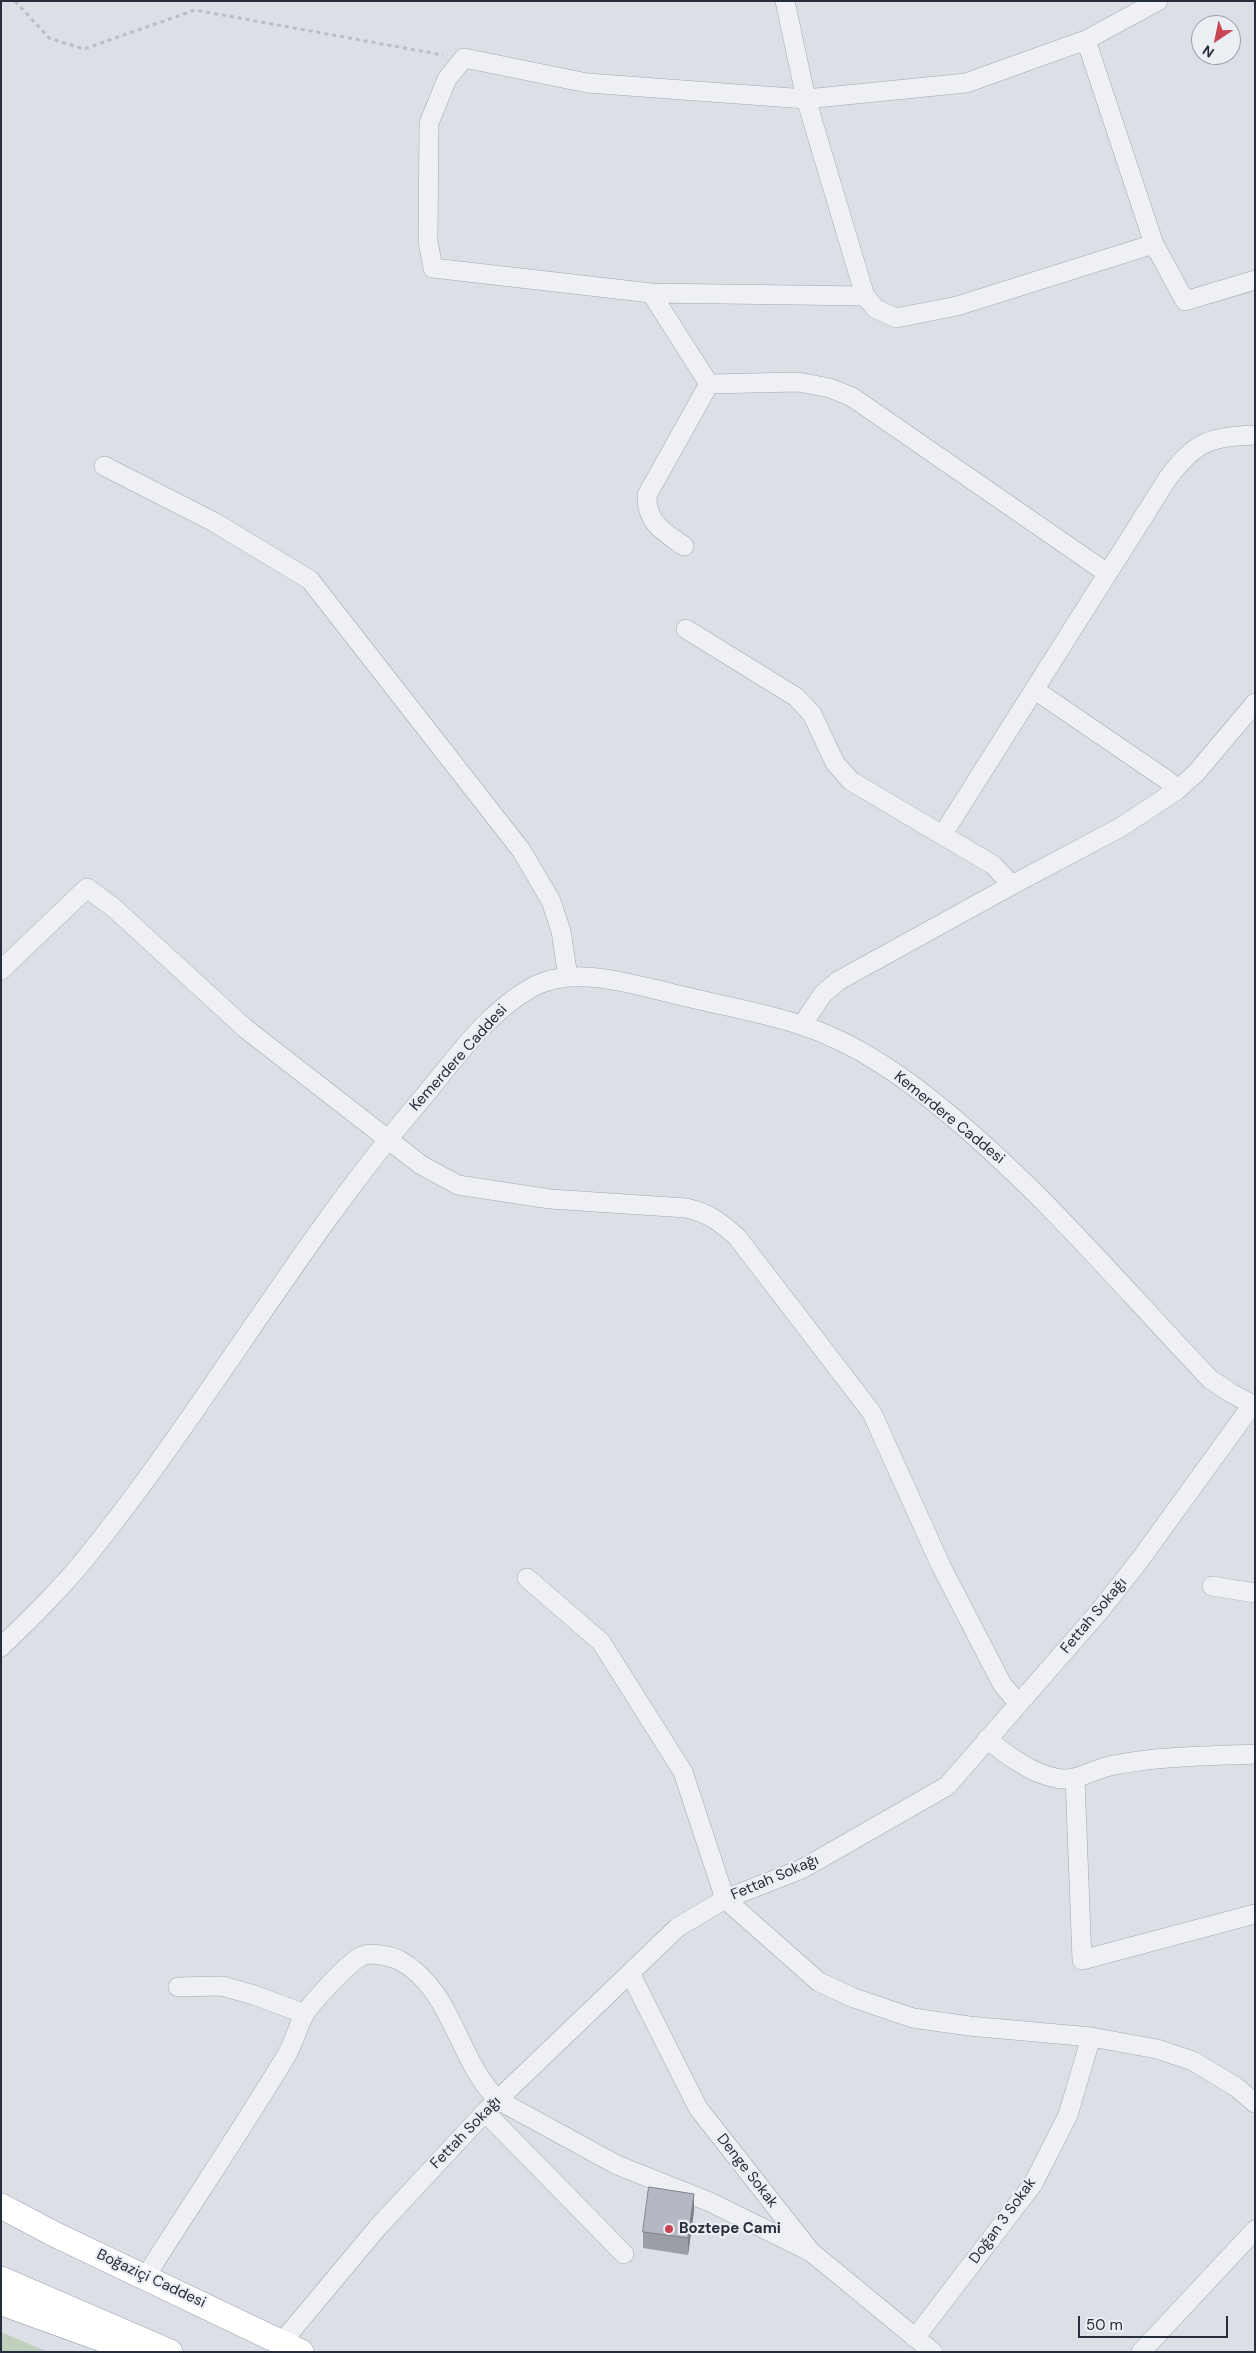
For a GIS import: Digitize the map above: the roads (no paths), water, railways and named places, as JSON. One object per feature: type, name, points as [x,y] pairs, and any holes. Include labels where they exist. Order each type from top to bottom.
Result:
[{"type":"highway","points":[[1,2301],[142,2352]]},
{"type":"main road","name":"Boğaziçi Caddesi","points":[[1,2206],[54,2234],[146,2276],[291,2347]]},
{"type":"main road","points":[[1,2279],[170,2352]]},
{"type":"street","points":[[785,1],[806,99],[865,296],[876,309],[896,318],[957,306],[1154,244]]},
{"type":"street","points":[[865,296],[651,293],[433,268],[428,241],[429,123],[447,79],[464,58],[587,84],[806,99],[966,83],[1086,40],[1158,1]]},
{"type":"street","points":[[1086,40],[1154,244],[1185,301],[1255,280]]},
{"type":"street","points":[[651,293],[709,384]]},
{"type":"street","points":[[709,384],[798,382],[830,388],[852,397],[1107,573]]},
{"type":"street","points":[[684,546],[656,526],[647,504],[648,496],[709,384]]},
{"type":"street","points":[[943,834],[1107,573],[1168,478],[1186,454],[1205,443],[1227,436],[1255,435]]},
{"type":"street","points":[[104,466],[214,522],[310,580],[521,850],[551,901],[561,931],[568,977]]},
{"type":"street","points":[[686,628],[796,697],[812,714],[832,758],[851,781],[993,864],[1012,884]]},
{"type":"street","points":[[1035,690],[1168,780],[1177,790]]},
{"type":"street","points":[[802,1025],[817,1002],[838,982],[1012,884],[1121,827],[1177,790],[1196,773],[1255,703]]},
{"type":"street","points":[[1,970],[87,888],[114,908],[246,1029],[388,1138],[421,1166],[458,1185],[550,1199],[686,1208],[704,1212],[737,1237],[872,1412],[946,1574],[1002,1684],[1018,1703]]},
{"type":"street","name":"Kemerdere Caddesi","points":[[1,1647],[92,1552],[388,1138],[487,1023],[510,1001],[536,985],[568,977],[630,984],[802,1025],[845,1044],[908,1080],[990,1149],[1090,1250],[1210,1379],[1253,1405]]},
{"type":"street","name":"Fettah Sokağı","points":[[291,2347],[378,2226],[491,2106],[678,1928],[725,1898],[802,1869],[947,1786],[1122,1584],[1253,1405]]},
{"type":"street","points":[[526,1578],[601,1642],[683,1772],[725,1898],[819,1982],[854,1998],[913,2018],[969,2026],[1091,2037],[1157,2049],[1193,2062],[1236,2087],[1255,2103]]},
{"type":"street","points":[[1212,1586],[1255,1593]]},
{"type":"street","points":[[987,1739],[1007,1755],[1039,1773],[1058,1779],[1075,1778],[1113,1765],[1255,1754]]},
{"type":"street","points":[[1075,1778],[1082,1960],[1255,1914]]},
{"type":"street","points":[[146,2276],[287,2054],[305,2014],[330,1985],[362,1956],[376,1954],[398,1960],[420,1974],[437,1996],[484,2086],[491,2106],[624,2254]]},
{"type":"street","name":"Denge Sokak","points":[[630,1973],[698,2108],[811,2252],[933,2352]]},
{"type":"street","points":[[178,1987],[222,1986],[254,1995],[305,2014]]},
{"type":"street","name":"Doğan 3 Sokak","points":[[915,2338],[1033,2184],[1068,2115],[1091,2037]]},
{"type":"street","points":[[491,2106],[617,2165],[710,2202],[811,2252]]},
{"type":"street","points":[[1148,2349],[1255,2230]]},
{"type":"place","name":"Boztepe Cami","points":[[669,2229]]}]
